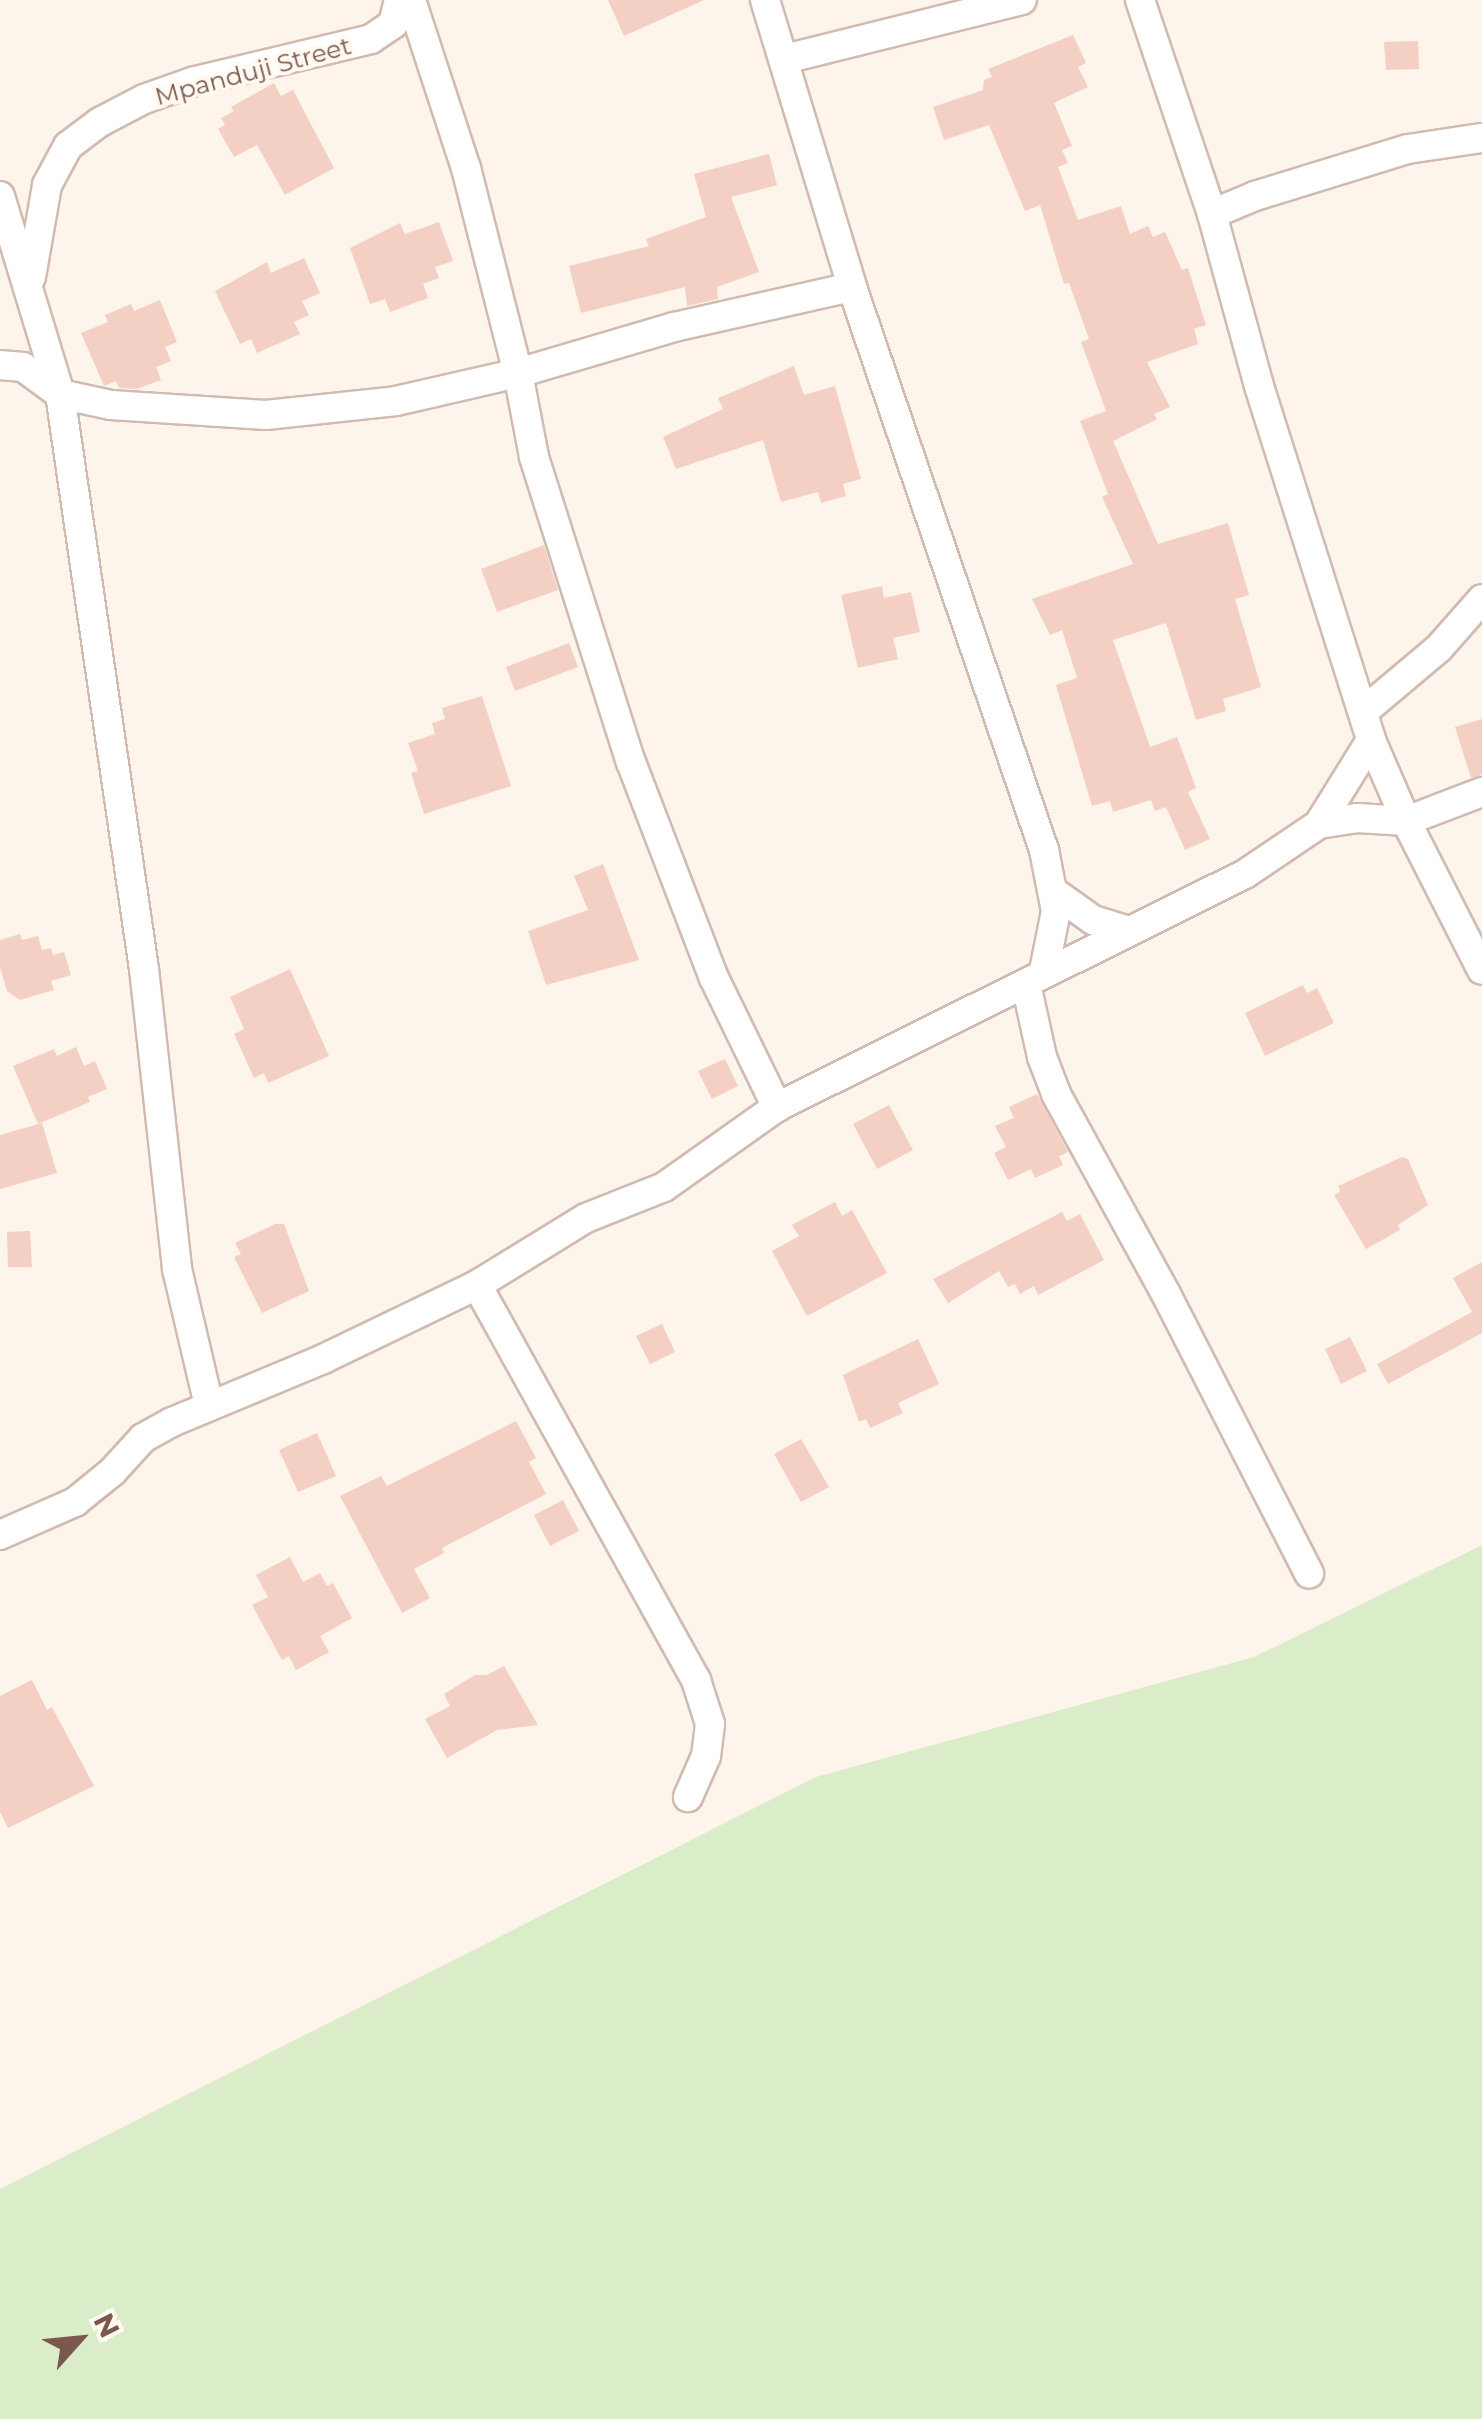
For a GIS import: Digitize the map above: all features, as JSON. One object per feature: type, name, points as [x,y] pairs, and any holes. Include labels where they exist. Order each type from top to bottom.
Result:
[{"type":"street","name":"Mpanduji Street","points":[[30,291],[47,184],[68,146],[100,122],[144,99],[194,81],[371,39],[393,24],[399,0]]},
{"type":"street","points":[[412,0],[466,168],[518,373],[534,457],[631,762],[714,978],[777,1107]]},
{"type":"street","points":[[765,0],[852,287],[1056,893],[1055,928],[1035,977],[1042,1057],[1056,1094],[1166,1294],[1308,1574]]},
{"type":"street","points":[[785,58],[1022,0]]},
{"type":"street","points":[[1140,0],[1212,214],[1259,386],[1372,740],[1406,822],[1482,970]]},
{"type":"street","points":[[1212,214],[1255,196],[1408,149],[1482,138]]},
{"type":"street","points":[[0,196],[60,394],[144,968],[177,1270],[209,1405]]},
{"type":"street","points":[[0,365],[23,367],[60,394],[112,405],[266,415],[396,401],[518,373],[674,328],[852,287]]},
{"type":"street","points":[[1363,712],[1440,648],[1482,599]]},
{"type":"street","points":[[1320,824],[1372,740]]},
{"type":"street","points":[[0,1535],[75,1502],[113,1471],[143,1438],[209,1405],[323,1360],[476,1286],[586,1218],[664,1187],[777,1107],[1245,874],[1320,824],[1357,818],[1406,822],[1482,792]]},
{"type":"street","points":[[1056,893],[1093,920],[1126,930]]},
{"type":"street","points":[[476,1286],[696,1680],[710,1724],[706,1756],[688,1796]]},
{"type":"green space","points":[[1482,1545],[1482,2419],[0,2419],[0,2189],[816,1777],[1254,1657]]},
{"type":"building","points":[[608,0],[704,0],[624,36]]},
{"type":"building","points":[[1073,35],[1086,63],[1078,67],[1088,87],[1054,103],[1072,146],[1062,150],[1068,163],[1058,167],[1078,220],[1121,206],[1130,234],[1148,226],[1153,237],[1165,232],[1182,270],[1188,268],[1206,325],[1194,329],[1198,344],[1147,362],[1170,407],[1154,414],[1157,419],[1113,441],[1158,544],[1228,523],[1249,595],[1235,599],[1261,687],[1223,699],[1226,711],[1196,720],[1166,623],[1113,640],[1150,747],[1177,737],[1196,788],[1188,792],[1210,839],[1185,850],[1166,807],[1155,811],[1151,800],[1113,812],[1110,801],[1092,806],[1056,685],[1077,678],[1062,630],[1050,635],[1032,599],[1133,564],[1102,497],[1108,494],[1080,421],[1106,411],[1081,342],[1089,339],[1069,283],[1064,284],[1040,205],[1025,211],[989,125],[944,140],[933,107],[983,90],[984,80],[992,77],[988,69]]},
{"type":"building","points":[[1418,41],[1419,69],[1386,70],[1384,42]]},
{"type":"building","points":[[274,83],[281,96],[293,90],[334,168],[285,195],[257,145],[234,157],[218,129],[225,125],[221,118],[234,111],[231,107]]},
{"type":"building","points":[[769,154],[777,185],[731,197],[759,272],[717,287],[718,299],[687,306],[685,287],[581,313],[569,266],[649,246],[646,239],[706,217],[694,174]]},
{"type":"building","points":[[439,222],[453,261],[435,267],[439,278],[423,284],[428,298],[390,312],[385,299],[370,304],[350,248],[400,223],[405,234]]},
{"type":"building","points":[[304,258],[320,293],[302,301],[309,315],[294,322],[300,334],[257,353],[251,339],[240,344],[215,291],[267,262],[271,273]]},
{"type":"building","points":[[160,300],[177,342],[165,347],[171,361],[156,367],[161,380],[137,389],[119,388],[116,381],[104,386],[81,333],[108,322],[105,315],[131,304],[134,311]]},
{"type":"building","points":[[794,366],[804,395],[835,386],[861,479],[843,484],[846,496],[821,503],[818,492],[781,502],[763,440],[676,469],[663,437],[723,409],[718,398]]},
{"type":"building","points":[[544,545],[558,590],[497,612],[481,569]]},
{"type":"building","points":[[882,586],[884,598],[911,592],[920,632],[893,638],[898,659],[858,668],[841,595]]},
{"type":"building","points":[[569,643],[578,667],[515,691],[506,667]]},
{"type":"building","points":[[482,696],[511,786],[424,814],[411,773],[418,771],[408,743],[435,734],[432,723],[445,719],[442,708]]},
{"type":"building","points":[[1482,719],[1482,775],[1471,778],[1455,727]]},
{"type":"building","points":[[603,864],[639,960],[546,985],[528,931],[588,910],[574,876]]},
{"type":"building","points":[[20,934],[22,940],[38,936],[42,950],[51,948],[53,955],[64,952],[71,975],[51,981],[54,990],[20,1000],[7,991],[0,967],[0,940]]},
{"type":"building","points":[[290,969],[329,1056],[268,1083],[264,1073],[254,1078],[234,1034],[244,1029],[230,997]]},
{"type":"building","points":[[1303,985],[1307,993],[1317,988],[1334,1023],[1265,1056],[1245,1013]]},
{"type":"building","points":[[76,1047],[84,1066],[95,1061],[107,1089],[88,1097],[90,1102],[38,1124],[13,1066],[54,1049],[57,1056]]},
{"type":"building","points":[[725,1059],[738,1086],[712,1099],[698,1071]]},
{"type":"building","points":[[1037,1094],[1068,1152],[1059,1156],[1063,1165],[1035,1178],[1031,1169],[1008,1180],[994,1153],[1006,1147],[995,1126],[1014,1118],[1009,1107]]},
{"type":"building","points":[[889,1105],[913,1150],[877,1169],[853,1124]]},
{"type":"building","points":[[42,1123],[57,1173],[0,1189],[0,1135]]},
{"type":"building","points":[[1402,1157],[1408,1159],[1428,1205],[1398,1225],[1400,1230],[1366,1249],[1334,1195],[1340,1192],[1338,1186]]},
{"type":"building","points":[[835,1202],[842,1216],[852,1210],[887,1273],[807,1316],[772,1251],[799,1236],[792,1225]]},
{"type":"building","points":[[1062,1212],[1067,1221],[1080,1214],[1104,1260],[1038,1295],[1034,1286],[1020,1294],[1015,1284],[1008,1287],[999,1271],[948,1303],[933,1279]]},
{"type":"building","points":[[275,1224],[284,1224],[309,1291],[262,1313],[234,1257],[241,1254],[235,1243]]},
{"type":"building","points":[[30,1231],[32,1267],[8,1267],[7,1232]]},
{"type":"building","points":[[1482,1262],[1482,1333],[1388,1384],[1377,1364],[1472,1312],[1453,1278]]},
{"type":"building","points":[[662,1324],[675,1352],[650,1364],[636,1336]]},
{"type":"building","points":[[1350,1337],[1367,1371],[1341,1384],[1325,1349]]},
{"type":"building","points":[[918,1339],[939,1384],[898,1403],[903,1413],[870,1428],[866,1419],[859,1422],[843,1375]]},
{"type":"building","points":[[516,1421],[536,1458],[529,1462],[546,1494],[442,1548],[444,1553],[414,1569],[430,1598],[402,1613],[340,1496],[381,1476],[387,1486]]},
{"type":"building","points":[[317,1433],[336,1476],[298,1492],[279,1450]]},
{"type":"building","points":[[801,1439],[829,1487],[801,1502],[774,1454]]},
{"type":"building","points":[[563,1500],[579,1531],[550,1546],[534,1515]]},
{"type":"building","points":[[290,1557],[303,1582],[320,1573],[327,1586],[333,1583],[352,1618],[320,1636],[329,1652],[296,1670],[289,1656],[282,1660],[252,1605],[268,1597],[256,1575]]},
{"type":"building","points":[[504,1666],[538,1725],[497,1730],[447,1758],[425,1719],[450,1706],[444,1694],[475,1675],[487,1675]]},
{"type":"building","points":[[32,1680],[47,1710],[52,1707],[94,1786],[8,1828],[0,1812],[0,1696]]}]
